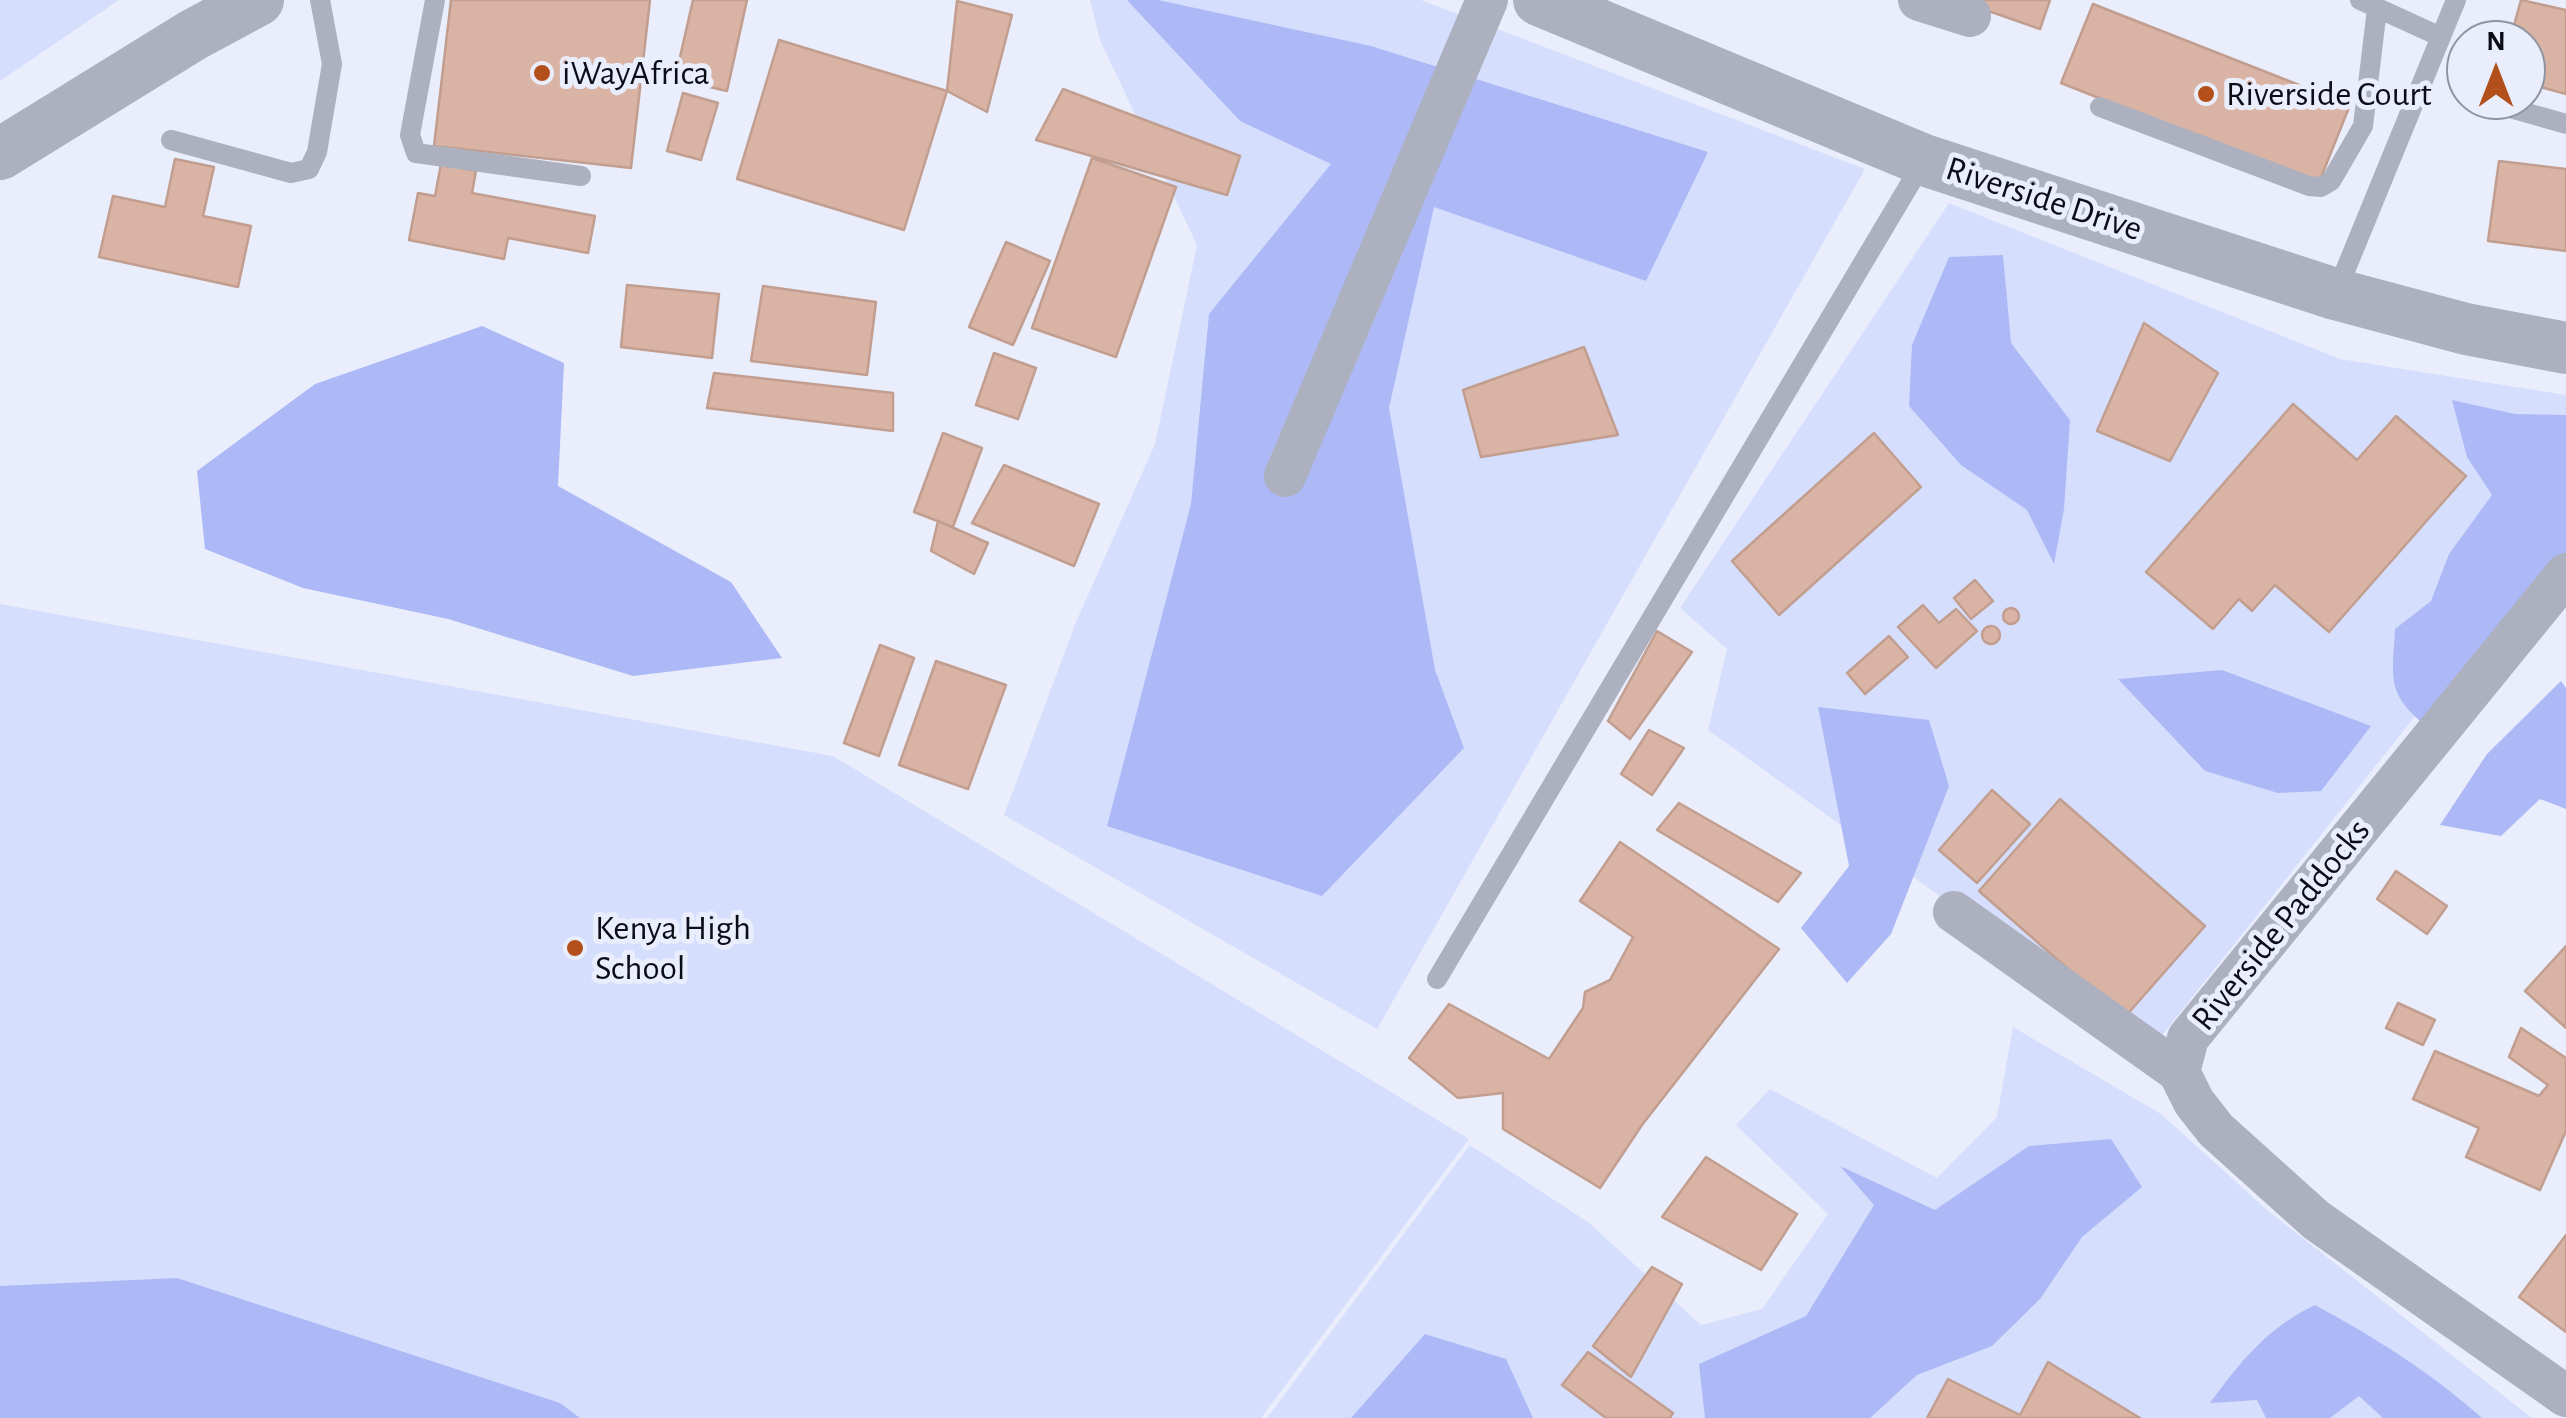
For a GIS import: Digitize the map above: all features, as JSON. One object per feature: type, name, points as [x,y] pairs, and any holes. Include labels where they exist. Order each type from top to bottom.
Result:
[{"type":"street","points":[[0,154],[193,35],[258,0]]},
{"type":"street","points":[[1285,476],[1486,0]]},
{"type":"street","name":"Riverside Drive","points":[[1539,0],[1924,160],[2336,294],[2466,329],[2566,348]]},
{"type":"street","points":[[1919,0],[1970,16]]},
{"type":"street","name":"Riverside Paddocks","points":[[2566,574],[2188,1038],[2179,1072],[2194,1102],[2216,1130],[2316,1220],[2566,1396]]},
{"type":"street","points":[[1954,912],[2179,1072]]},
{"type":"lane","points":[[171,140],[291,173],[309,169],[316,152],[332,64],[320,0]]},
{"type":"lane","points":[[435,0],[410,135],[416,153],[581,176]]},
{"type":"lane","points":[[2336,294],[2456,0]]},
{"type":"lane","points":[[2100,107],[2321,187],[2331,181],[2363,126],[2369,4],[2441,37]]},
{"type":"lane","points":[[1436,979],[1924,160]]},
{"type":"shaded area","points":[[0,0],[119,0],[0,81]]},
{"type":"shaded area","points":[[1090,0],[1421,0],[1865,169],[1377,1029],[1004,815],[1076,622],[1155,444],[1197,245],[1100,40]]},
{"type":"shaded area","points":[[1127,0],[1158,0],[1371,46],[1708,152],[1646,281],[1434,207],[1389,408],[1435,670],[1464,748],[1322,896],[1107,826],[1191,504],[1209,314],[1331,164],[1240,121]]},
{"type":"shaded area","points":[[1949,203],[2340,359],[2566,395],[2566,515],[2546,551],[2152,1048],[1708,730],[1727,649],[1680,608]]},
{"type":"shaded area","points":[[2003,255],[2011,343],[2070,420],[2064,509],[2054,564],[2027,510],[1961,465],[1909,406],[1912,345],[1949,257]]},
{"type":"shaded area","points":[[482,326],[564,363],[558,486],[731,582],[782,658],[633,676],[448,619],[303,588],[205,549],[197,471],[315,384]]},
{"type":"shaded area","points":[[2452,400],[2515,414],[2566,415],[2566,555],[2425,725],[2397,693],[2393,672],[2395,629],[2431,601],[2449,554],[2492,495],[2467,457]]},
{"type":"shaded area","name":"Kenya High School","points":[[0,604],[833,756],[1469,1139],[1261,1418],[0,1418]]},
{"type":"shaded area","points":[[2222,670],[2371,726],[2321,791],[2278,793],[2205,771],[2118,679]]},
{"type":"shaded area","points":[[2561,681],[2566,688],[2566,809],[2540,799],[2501,836],[2440,825],[2487,754]]},
{"type":"shaded area","points":[[1818,707],[1929,720],[1949,786],[1891,934],[1847,983],[1801,928],[1849,866]]},
{"type":"shaded area","points":[[2013,1027],[2161,1114],[2267,1210],[2532,1418],[1267,1418],[1470,1145],[1588,1222],[1701,1325],[1762,1309],[1828,1214],[1736,1125],[1770,1089],[1937,1178],[1997,1117]]},
{"type":"shaded area","points":[[2111,1139],[2142,1187],[2082,1237],[2040,1299],[1992,1346],[1917,1375],[1870,1418],[1705,1418],[1699,1364],[1806,1316],[1874,1205],[1840,1166],[1935,1210],[2029,1146]]},
{"type":"shaded area","points":[[177,1278],[560,1403],[580,1418],[0,1418],[0,1286]]},
{"type":"shaded area","points":[[2315,1305],[2402,1357],[2482,1418],[2383,1418],[2359,1396],[2330,1418],[2266,1418],[2257,1400],[2210,1403],[2256,1347],[2283,1324]]},
{"type":"shaded area","points":[[1425,1334],[1506,1359],[1533,1418],[1351,1418]]},
{"type":"building","name":"iWayAfrica","points":[[451,0],[650,0],[631,168],[434,146]]},
{"type":"building","points":[[693,0],[747,0],[727,91],[675,79]]},
{"type":"building","points":[[1957,0],[2050,0],[2040,29]]},
{"type":"building","points":[[2521,0],[2566,10],[2566,94],[2546,88],[2546,20],[2516,20]]},
{"type":"building","points":[[957,1],[1012,15],[987,112],[947,91]]},
{"type":"building","name":"Riverside Court","points":[[2093,4],[2350,105],[2318,185],[2061,83]]},
{"type":"building","points":[[779,40],[947,91],[904,230],[737,179]]},
{"type":"building","points":[[1063,89],[1240,156],[1227,195],[1036,140]]},
{"type":"building","points":[[683,93],[718,103],[701,160],[667,151]]},
{"type":"building","points":[[1092,158],[1176,187],[1116,357],[1032,328]]},
{"type":"building","points":[[175,159],[214,167],[203,216],[251,226],[238,287],[99,257],[113,196],[165,207]]},
{"type":"building","points":[[2499,161],[2566,169],[2566,251],[2488,241]]},
{"type":"building","points":[[441,164],[476,171],[472,193],[595,216],[588,253],[508,238],[504,259],[409,240],[418,193],[435,196]]},
{"type":"building","points":[[1006,242],[1050,261],[1013,345],[969,327]]},
{"type":"building","points":[[627,285],[719,294],[712,358],[621,347]]},
{"type":"building","points":[[763,286],[876,302],[867,375],[751,361]]},
{"type":"building","points":[[2144,323],[2218,373],[2170,461],[2097,431]]},
{"type":"building","points":[[1584,347],[1618,435],[1481,457],[1463,390]]},
{"type":"building","points":[[994,353],[1036,368],[1018,419],[976,405]]},
{"type":"building","points":[[714,373],[893,393],[893,431],[707,408]]},
{"type":"building","points":[[2293,404],[2357,460],[2396,416],[2466,476],[2329,632],[2275,585],[2252,611],[2239,599],[2213,629],[2146,572]]},
{"type":"building","points":[[943,433],[982,448],[953,527],[914,512]]},
{"type":"building","points":[[1874,433],[1921,487],[1779,615],[1732,561]]},
{"type":"building","points":[[1004,465],[1099,504],[1074,566],[972,523]]},
{"type":"building","points":[[938,521],[988,543],[974,574],[931,551]]},
{"type":"building","points":[[1975,580],[1993,601],[1971,619],[1954,598]]},
{"type":"building","points":[[1923,605],[1939,623],[1956,609],[1977,631],[1936,668],[1898,627]]},
{"type":"building","points":[[2011,608],[2019,616],[2011,624],[2003,616]]},
{"type":"building","points":[[1991,626],[1998,628],[1998,642],[1991,644],[1984,642],[1982,635],[1984,628]]},
{"type":"building","points":[[1657,631],[1692,652],[1630,739],[1608,721]]},
{"type":"building","points":[[1889,636],[1908,657],[1865,694],[1847,673]]},
{"type":"building","points":[[880,645],[914,658],[879,756],[844,743]]},
{"type":"building","points":[[936,661],[1006,685],[968,789],[899,765]]},
{"type":"building","points":[[1649,730],[1684,748],[1652,795],[1621,774]]},
{"type":"building","points":[[1992,790],[2030,824],[1977,883],[1939,850]]},
{"type":"building","points":[[2060,799],[2205,926],[2124,1018],[1979,891]]},
{"type":"building","points":[[1679,803],[1801,873],[1778,902],[1657,830]]},
{"type":"building","points":[[1620,842],[1779,949],[1642,1125],[1600,1188],[1503,1129],[1503,1093],[1458,1098],[1409,1058],[1449,1004],[1549,1059],[1583,1008],[1585,992],[1610,980],[1633,937],[1580,901]]},
{"type":"building","points":[[2396,871],[2447,906],[2427,934],[2377,899]]},
{"type":"building","points":[[2566,946],[2566,1028],[2525,991]]},
{"type":"building","points":[[2398,1003],[2435,1020],[2423,1045],[2386,1028]]},
{"type":"building","points":[[2521,1028],[2566,1058],[2566,1131],[2540,1190],[2466,1157],[2479,1128],[2413,1099],[2435,1051],[2539,1096],[2548,1085],[2509,1057]]},
{"type":"building","points":[[1706,1157],[1797,1214],[1761,1270],[1662,1217]]},
{"type":"building","points":[[2566,1235],[2566,1332],[2519,1297]]},
{"type":"building","points":[[1652,1267],[1682,1284],[1631,1377],[1593,1346]]},
{"type":"building","points":[[1588,1352],[1673,1413],[1670,1418],[1606,1418],[1562,1385]]},
{"type":"building","points":[[2048,1362],[2140,1418],[1927,1418],[1948,1379],[2020,1415]]},
{"type":"place","name":"iWayAfrica","points":[[542,73]]},
{"type":"place","name":"Riverside Court","points":[[2206,94]]},
{"type":"place","name":"Kenya High School","points":[[575,948]]}]
